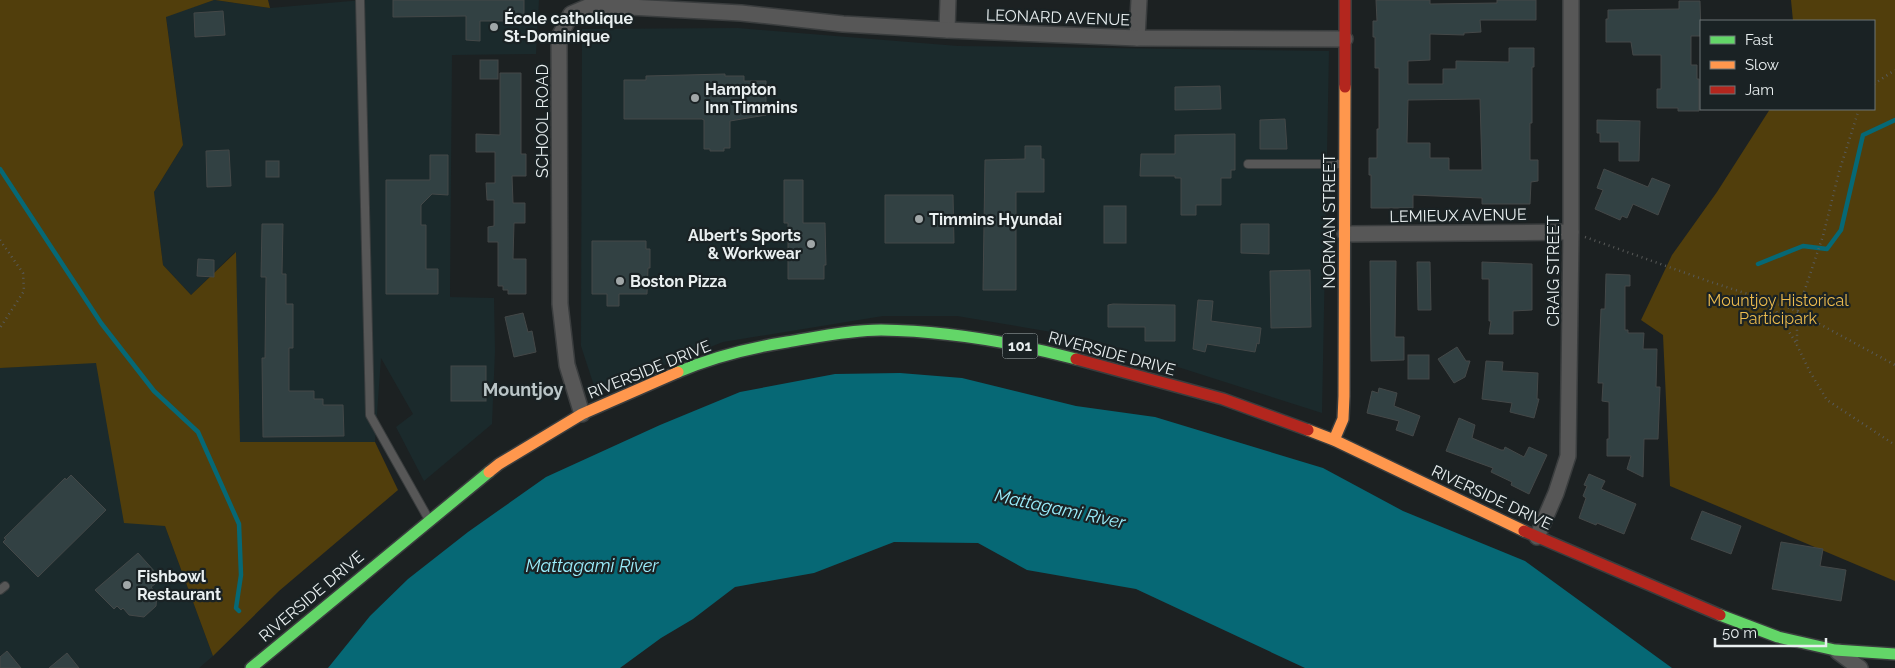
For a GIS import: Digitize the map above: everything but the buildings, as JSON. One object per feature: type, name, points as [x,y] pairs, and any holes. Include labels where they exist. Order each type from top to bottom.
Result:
[{"type":"main road","name":"NORMAN STREET","points":[[1334,440],[1344,412],[1345,0]]},
{"type":"main road","name":"RIVERSIDE DRIVE","points":[[251,668],[428,520],[500,464],[582,414],[703,361],[751,348],[834,334],[880,330],[972,336],[1050,352],[1223,399],[1334,440],[1537,537],[1740,624],[1778,637],[1835,650],[1895,654]]},
{"type":"street","points":[[947,30],[948,0]]},
{"type":"street","points":[[1138,38],[1139,0]]},
{"type":"street","name":"CRAIG STREET","points":[[1537,537],[1556,493],[1568,456],[1572,0]]},
{"type":"street","name":"SCHOOL ROAD","points":[[582,414],[567,365],[560,304],[559,37],[571,14],[592,5],[742,7]]},
{"type":"street","name":"LEONARD AVENUE","points":[[742,7],[843,24],[947,30],[1138,38],[1345,39]]},
{"type":"street","name":"LEMIEUX AVENUE","points":[[1345,234],[1571,232]]},
{"type":"street","points":[[1835,650],[1860,668]]},
{"type":"lane","points":[[360,0],[370,415],[428,520]]},
{"type":"lane","points":[[1248,164],[1345,164]]},
{"type":"path","points":[[1875,83],[1895,70]]},
{"type":"path","points":[[1797,345],[1797,313],[1822,238],[1858,110]]},
{"type":"path","points":[[1571,232],[1790,308],[1895,365]]},
{"type":"path","points":[[0,240],[23,273],[24,291],[0,328]]},
{"type":"path","points":[[1770,302],[1797,345],[1827,400],[1895,445]]},
{"type":"shaded area","points":[[214,0],[270,8],[363,0],[539,0],[536,54],[452,55],[450,297],[494,298],[495,351],[492,424],[424,481],[396,427],[413,414],[381,358],[375,442],[240,442],[235,252],[191,295],[163,265],[154,192],[183,145],[166,16]]},
{"type":"shaded area","points":[[738,28],[958,46],[1329,51],[1322,413],[1087,338],[957,316],[883,316],[723,342],[596,392],[581,346],[582,29]]},
{"type":"shaded area","points":[[96,362],[165,526],[213,656],[199,668],[0,668],[0,368]]},
{"type":"green space","points":[[0,0],[214,0],[166,17],[183,145],[154,192],[163,265],[191,295],[236,252],[240,442],[375,442],[398,490],[279,591],[213,656],[165,526],[124,523],[96,363],[0,368]]},
{"type":"green space","points":[[215,0],[268,0],[270,8]]},
{"type":"green space","name":"Mountjoy Historical Participark","points":[[1791,0],[1895,0],[1895,581],[1670,486],[1663,335],[1641,320],[1672,255],[1717,192],[1769,110],[1875,110],[1875,20],[1793,20]]},
{"type":"water","name":"Mattagami River","points":[[900,373],[962,378],[1076,406],[1155,417],[1323,468],[1403,511],[1525,561],[1672,668],[1305,668],[1136,589],[1027,570],[978,543],[894,542],[814,573],[735,587],[693,619],[661,638],[620,668],[328,668],[370,616],[408,579],[468,532],[546,477],[660,425],[740,392],[835,374]]},
{"type":"waterway","points":[[1758,264],[1803,246],[1827,249],[1841,230],[1863,135],[1895,120]]},
{"type":"waterway","points":[[0,169],[101,323],[154,391],[198,432],[239,524],[241,575],[236,608],[239,611]]},
{"type":"traffic: fast","points":[[678,372],[718,357],[759,347],[869,330],[906,331],[979,338],[1028,347],[1076,359]]},
{"type":"traffic: fast","points":[[251,668],[489,472]]},
{"type":"traffic: fast","points":[[1720,615],[1778,637],[1835,650],[1895,654]]},
{"type":"traffic: slow","points":[[1334,440],[1343,419],[1344,396],[1345,87]]},
{"type":"traffic: slow","points":[[489,472],[582,414],[678,372]]},
{"type":"traffic: slow","points":[[1308,430],[1334,440],[1524,531]]},
{"type":"traffic: jam","points":[[1345,0],[1345,87]]},
{"type":"traffic: jam","points":[[1076,359],[1223,399],[1308,430]]},
{"type":"traffic: jam","points":[[1524,531],[1720,615]]},
{"type":"place","name":"École catholique St-Dominique","points":[[494,27]]},
{"type":"place","name":"Hampton Inn Timmins","points":[[695,98]]},
{"type":"place","name":"Timmins Hyundai","points":[[919,219]]},
{"type":"place","name":"Albert's Sports & Workwear","points":[[811,244]]},
{"type":"place","name":"Boston Pizza","points":[[620,281]]},
{"type":"place","name":"Fishbowl Restaurant","points":[[127,585]]},
{"type":"district","name":"Mountjoy","points":[[523,390]]}]
